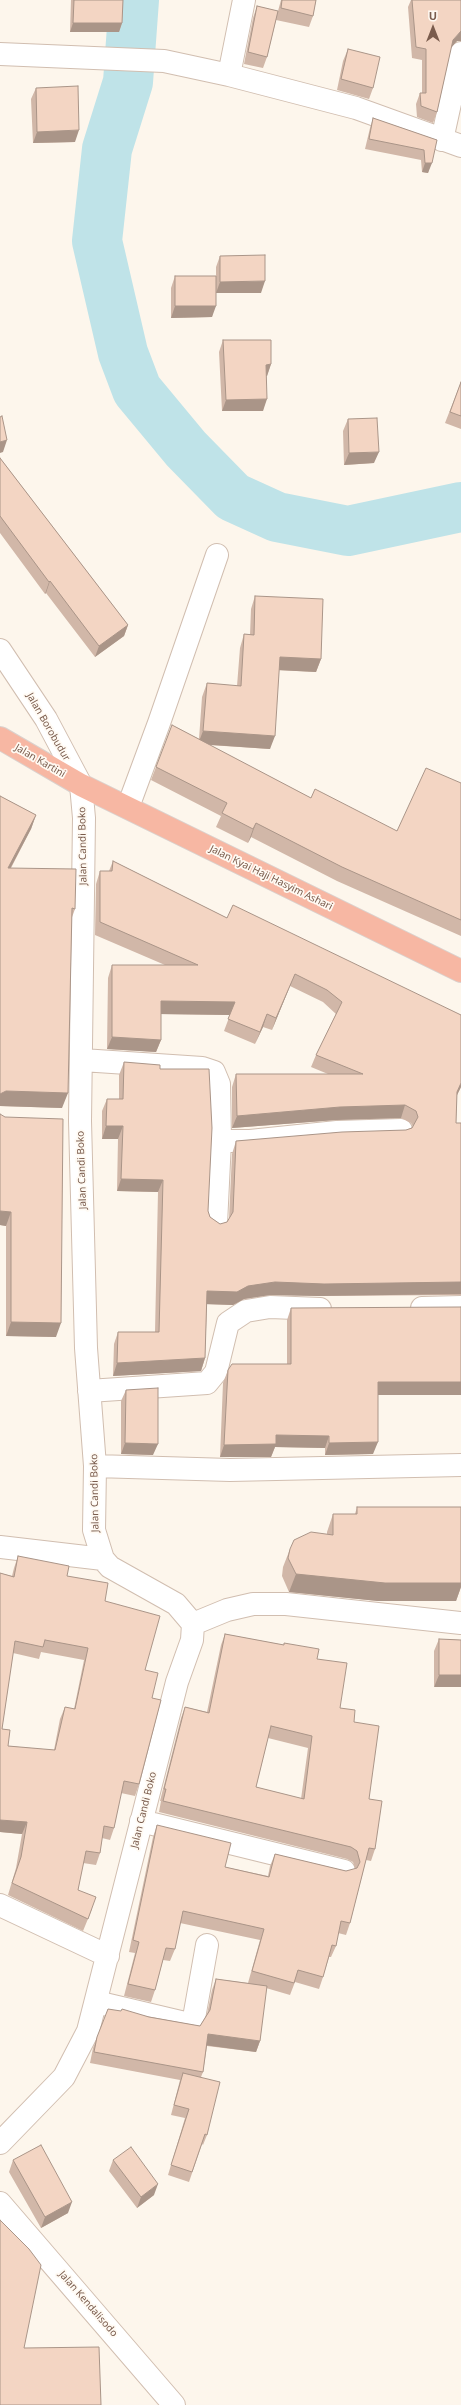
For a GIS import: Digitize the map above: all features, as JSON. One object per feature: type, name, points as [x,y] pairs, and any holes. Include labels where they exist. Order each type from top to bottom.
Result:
[{"type":"highway","name":"Jalan Kartini","points":[[0,738],[81,785]]},
{"type":"highway","name":"Jalan Kyai Haji Hasyim Ashari","points":[[81,785],[461,971]]},
{"type":"street","points":[[229,75],[244,0]]},
{"type":"street","points":[[0,54],[100,57],[164,61],[229,75],[356,108],[451,143],[461,53]]},
{"type":"street","points":[[128,807],[159,723],[217,555]]},
{"type":"street","name":"Jalan Borobudur","points":[[0,650],[46,719],[81,785]]},
{"type":"street","name":"Jalan Candi Boko","points":[[81,785],[84,818],[80,1121],[89,1391],[95,1466],[94,1530],[103,1559]]},
{"type":"street","points":[[82,1060],[202,1068],[214,1072],[219,1084],[220,1141],[216,1224]]},
{"type":"street","points":[[58,1120],[80,1121]]},
{"type":"street","points":[[220,1141],[250,1141],[337,1132],[401,1130]]},
{"type":"street","points":[[89,1391],[207,1382],[216,1372],[228,1323],[246,1311],[270,1307],[343,1309]]},
{"type":"street","points":[[398,1308],[461,1307]]},
{"type":"street","points":[[95,1466],[230,1470],[461,1465]]},
{"type":"street","points":[[0,1547],[103,1559],[110,1567],[176,1604],[193,1624],[227,1610],[253,1604],[286,1604],[461,1623]]},
{"type":"street","name":"Jalan Candi Boko","points":[[0,2143],[24,2116],[64,2077],[88,2031],[177,1682],[192,1640],[193,1624]]},
{"type":"street","points":[[141,1821],[344,1871]]},
{"type":"street","points":[[0,1905],[108,1956]]},
{"type":"street","points":[[96,2002],[189,2024],[194,2018],[207,1945]]},
{"type":"street","name":"Jalan Kendalisodo","points":[[0,2203],[174,2405]]},
{"type":"building","points":[[74,0],[123,0],[122,23],[73,23]]},
{"type":"building","points":[[282,0],[316,0],[313,16],[281,8]]},
{"type":"building","points":[[412,0],[461,0],[461,31],[453,40],[437,112],[421,106],[420,93],[426,93],[426,49],[416,47]]},
{"type":"building","points":[[257,6],[278,11],[267,57],[248,52]]},
{"type":"building","points":[[348,49],[380,57],[373,88],[341,79]]},
{"type":"building","points":[[78,86],[79,130],[37,132],[36,88]]},
{"type":"building","points":[[373,118],[437,140],[432,163],[425,163],[424,150],[369,139]]},
{"type":"building","points":[[265,255],[265,281],[220,282],[220,256]]},
{"type":"building","points":[[175,276],[216,276],[216,306],[175,306]]},
{"type":"building","points":[[223,340],[271,340],[271,364],[266,365],[267,399],[226,400]]},
{"type":"building","points":[[461,382],[461,416],[450,412]]},
{"type":"building","points":[[2,416],[7,440],[0,442],[0,417]]},
{"type":"building","points":[[377,418],[379,452],[349,453],[348,419]]},
{"type":"building","points":[[0,458],[128,625],[99,646],[0,516]]},
{"type":"building","points":[[255,596],[323,599],[321,659],[280,657],[275,736],[203,731],[207,683],[241,686],[244,634],[254,635]]},
{"type":"building","points":[[172,725],[311,798],[315,789],[397,831],[426,768],[461,783],[461,920],[342,867],[256,823],[253,829],[222,813],[227,803],[156,767]]},
{"type":"building","points":[[0,796],[36,815],[8,868],[76,869],[75,909],[72,908],[68,1093],[6,1091],[0,1094]]},
{"type":"building","points":[[113,861],[227,918],[233,905],[461,1015],[461,1083],[457,1092],[456,1123],[461,1123],[461,1282],[324,1284],[275,1282],[248,1286],[237,1292],[207,1291],[205,1358],[117,1363],[118,1332],[159,1332],[163,1180],[121,1179],[123,1126],[106,1126],[107,1099],[123,1099],[124,1062],[160,1065],[160,1069],[209,1069],[212,1128],[208,1211],[210,1217],[220,1224],[227,1222],[233,1212],[236,1141],[342,1132],[406,1130],[412,1128],[418,1117],[416,1111],[405,1105],[340,1107],[237,1116],[236,1074],[363,1074],[316,1055],[342,1002],[327,990],[295,974],[276,1018],[267,1014],[260,1032],[228,1019],[235,1002],[161,1001],[161,1040],[112,1037],[112,965],[198,965],[100,922],[100,871],[112,871]]},
{"type":"building","points":[[0,1114],[5,1117],[63,1119],[61,1323],[11,1322],[11,1212],[0,1211]]},
{"type":"building","points":[[461,1307],[461,1382],[378,1382],[378,1442],[329,1443],[329,1436],[276,1435],[276,1444],[224,1445],[228,1370],[232,1364],[291,1364],[291,1308]]},
{"type":"building","points":[[158,1388],[158,1444],[125,1443],[126,1390]]},
{"type":"building","points":[[357,1507],[461,1507],[461,1583],[385,1583],[296,1574],[288,1558],[294,1540],[311,1532],[333,1535],[333,1514],[357,1514]]},
{"type":"building","points":[[18,1556],[69,1566],[67,1576],[108,1583],[105,1601],[160,1616],[145,1670],[158,1673],[152,1698],[161,1700],[139,1784],[124,1781],[114,1828],[104,1826],[100,1853],[86,1851],[78,1890],[96,1897],[88,1919],[12,1883],[21,1857],[27,1822],[0,1820],[0,1573],[14,1577]],"holes":[[[45,1640],[88,1648],[75,1709],[65,1707],[55,1750],[8,1746],[10,1730],[2,1729],[15,1641],[43,1647]]]},
{"type":"building","points":[[225,1634],[284,1645],[284,1643],[319,1649],[317,1659],[347,1663],[340,1708],[355,1710],[354,1722],[379,1726],[369,1799],[382,1801],[375,1849],[369,1848],[350,1923],[341,1921],[336,1946],[332,1945],[323,1977],[298,1970],[294,1983],[252,1971],[264,1929],[183,1911],[175,1949],[166,1948],[155,1990],[128,1984],[139,1942],[133,1940],[157,1825],[231,1843],[225,1867],[269,1877],[275,1854],[346,1871],[357,1868],[360,1862],[357,1851],[351,1847],[163,1801],[166,1789],[164,1789],[185,1707],[209,1713]],"holes":[[[271,1726],[312,1736],[304,1799],[256,1787]]]},
{"type":"building","points":[[439,1639],[461,1640],[461,1675],[439,1675]]},
{"type":"building","points":[[216,1979],[267,1986],[260,2041],[208,2034],[203,2072],[94,2052],[97,2037],[108,2009],[121,2011],[122,2009],[149,2017],[200,2026],[210,2010]]},
{"type":"building","points":[[183,2073],[220,2082],[207,2135],[205,2134],[192,2172],[171,2165],[189,2109],[174,2105]]},
{"type":"building","points":[[41,2145],[72,2202],[45,2217],[13,2160]]},
{"type":"building","points":[[131,2147],[158,2184],[141,2197],[113,2160]]},
{"type":"building","points":[[0,2220],[29,2249],[41,2265],[24,2348],[99,2347],[101,2405],[0,2405]]},
{"type":"waterway","points":[[134,0],[128,82],[107,149],[97,241],[123,353],[137,390],[186,449],[233,497],[277,517],[348,531],[461,507]]}]
